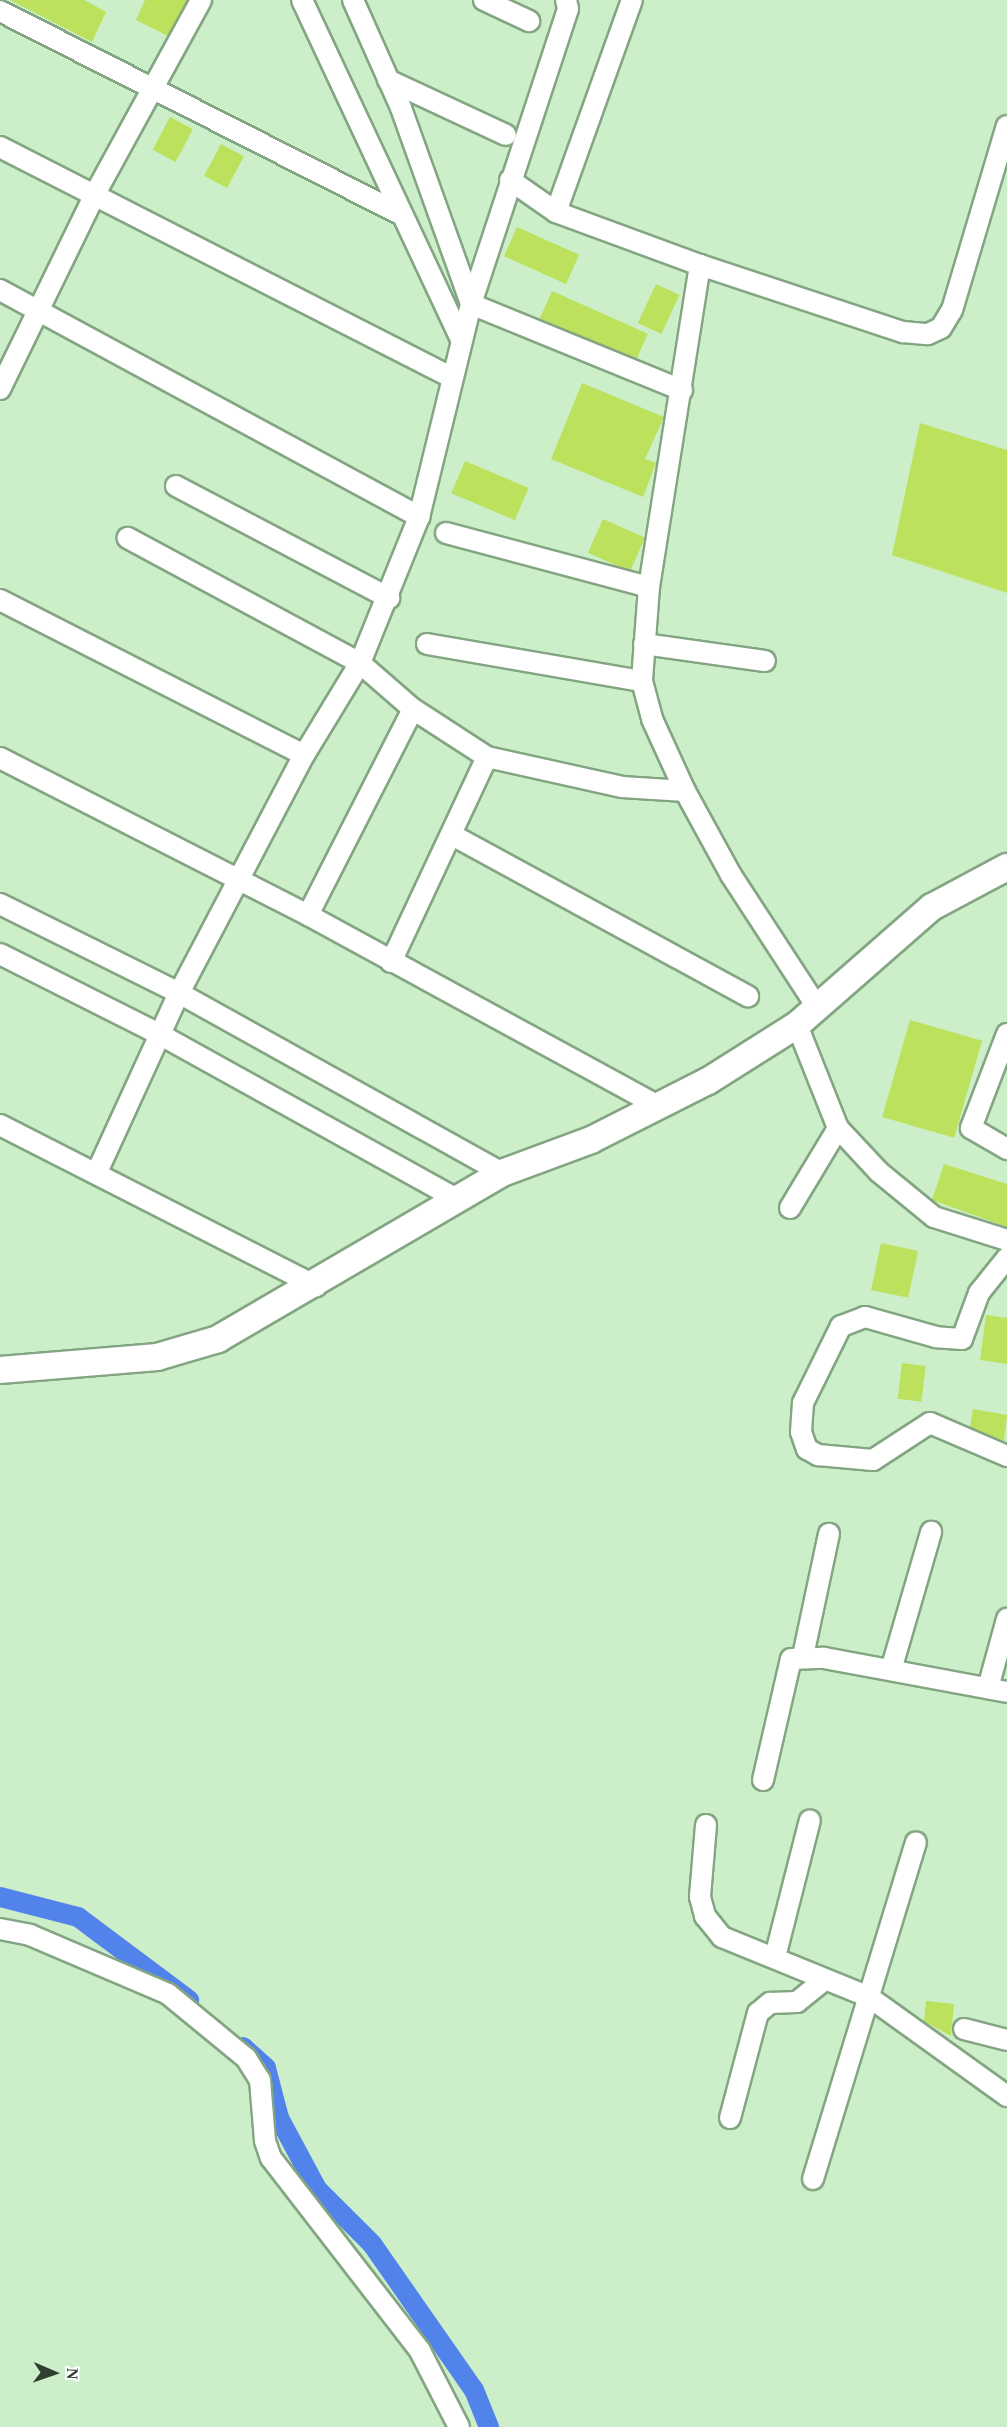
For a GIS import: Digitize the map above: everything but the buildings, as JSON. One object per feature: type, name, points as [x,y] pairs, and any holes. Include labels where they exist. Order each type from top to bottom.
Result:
[{"type":"street","points":[[0,389],[42,309],[96,192],[155,89],[201,0]]},
{"type":"street","points":[[302,0],[461,340]]},
{"type":"street","points":[[353,0],[388,80],[471,304],[682,390]]},
{"type":"street","points":[[484,0],[529,21]]},
{"type":"street","points":[[97,1172],[179,993],[304,755],[360,663],[389,598],[420,517],[471,304],[568,9],[566,0]]},
{"type":"street","points":[[556,212],[632,0]]},
{"type":"street","points":[[0,11],[401,214]]},
{"type":"street","points":[[388,80],[506,135]]},
{"type":"street","points":[[510,180],[556,212],[700,265],[903,332],[928,334],[941,328],[952,310],[1007,126]]},
{"type":"street","points":[[0,147],[96,192],[453,378]]},
{"type":"street","points":[[700,265],[649,587],[642,681],[652,719],[685,791],[731,875],[817,1007]]},
{"type":"street","points":[[0,290],[42,309],[420,517]]},
{"type":"street","points":[[176,486],[389,598]]},
{"type":"street","points":[[446,533],[649,587]]},
{"type":"street","points":[[128,538],[360,663],[413,709],[487,757],[622,787],[685,791]]},
{"type":"street","points":[[0,600],[304,755]]},
{"type":"street","points":[[427,644],[642,681]]},
{"type":"street","points":[[644,644],[765,661]]},
{"type":"street","points":[[308,915],[413,709]]},
{"type":"street","points":[[391,962],[453,836],[487,757]]},
{"type":"street","points":[[0,758],[308,915],[660,1107]]},
{"type":"street","points":[[453,836],[748,996]]},
{"type":"street","points":[[0,1370],[157,1357],[218,1339],[316,1286],[502,1173],[660,1107],[797,1025],[932,907],[1007,867]]},
{"type":"street","points":[[0,904],[179,993],[502,1173]]},
{"type":"street","points":[[0,954],[159,1034],[459,1200]]},
{"type":"street","points":[[797,1025],[838,1128],[879,1172],[929,1214],[1007,1240]]},
{"type":"street","points":[[1006,1146],[970,1128],[1007,1034]]},
{"type":"street","points":[[0,1125],[97,1172],[316,1286]]},
{"type":"street","points":[[790,1208],[838,1128]]},
{"type":"street","points":[[1007,1258],[979,1293],[962,1339],[936,1337],[865,1317],[841,1326],[803,1403],[801,1432],[807,1449],[818,1455],[873,1460],[930,1423],[1007,1456]]},
{"type":"street","points":[[891,1670],[931,1532]]},
{"type":"street","points":[[803,1656],[829,1534]]},
{"type":"street","points":[[763,1780],[785,1674],[791,1659],[803,1656],[997,1690],[1007,1619]]},
{"type":"street","points":[[775,1957],[810,1820]]},
{"type":"street","points":[[706,1825],[700,1897],[705,1916],[722,1937],[775,1957],[822,1982],[868,1997],[1007,2096]]},
{"type":"street","points":[[813,2179],[916,1842]]},
{"type":"street","points":[[0,1929],[30,1935],[168,1994],[246,2058],[260,2080],[265,2141],[272,2158],[420,2350],[459,2427]]},
{"type":"street","points":[[730,2118],[758,2013],[770,2003],[797,2002],[822,1982]]},
{"type":"street","points":[[964,2029],[1007,2040]]},
{"type":"waterway","points":[[0,1897],[78,1917],[189,2000]]},
{"type":"waterway","points":[[243,2047],[266,2068],[279,2118],[317,2189],[372,2244],[474,2390],[489,2427]]}]
